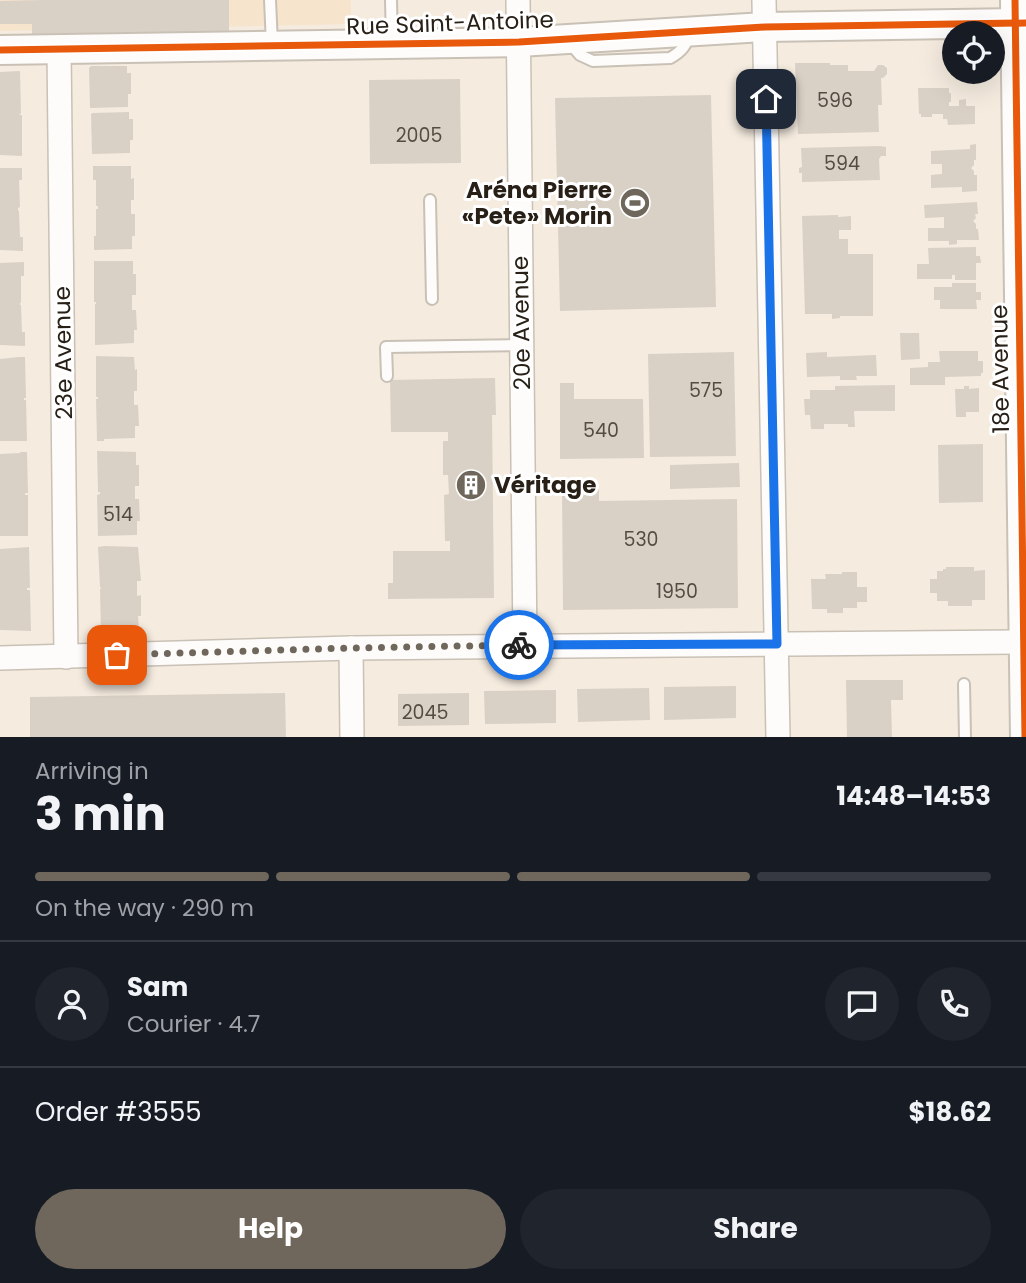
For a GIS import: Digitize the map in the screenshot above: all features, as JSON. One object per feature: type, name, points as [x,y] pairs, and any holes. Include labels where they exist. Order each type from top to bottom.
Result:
[{"type":"street","name":"20e Avenue","points":[[518,0],[525,645]]},
{"type":"street","name":"Rue Saint-Antoine","points":[[0,50],[519,42],[690,32],[765,14],[1019,16]]},
{"type":"street","points":[[765,14],[778,737]]},
{"type":"street","name":"18e Avenue","points":[[1019,16],[1025,737]]},
{"type":"street","name":"23e Avenue","points":[[60,50],[66,657]]},
{"type":"street","points":[[0,658],[525,645],[1025,642]]},
{"type":"street","points":[[351,648],[352,737]]},
{"type":"lane","points":[[270,0],[272,47]]},
{"type":"lane","points":[[391,0],[392,45]]},
{"type":"lane","points":[[430,200],[432,299]]},
{"type":"lane","points":[[387,376],[386,347],[522,345]]},
{"type":"lane","points":[[964,684],[965,737]]},
{"type":"shaded area","points":[[0,0],[351,0],[351,24],[0,31]]},
{"type":"building","points":[[229,0],[229,35],[32,34],[32,24],[0,24],[0,1]]},
{"type":"building","points":[[795,63],[848,65],[848,71],[874,71],[878,65],[887,68],[887,74],[881,78],[879,132],[798,134]]},
{"type":"building","points":[[91,66],[127,66],[127,73],[131,73],[128,107],[90,108]]},
{"type":"building","points":[[20,71],[22,156],[0,155],[0,72]]},
{"type":"building","points":[[460,79],[461,163],[370,164],[369,80]]},
{"type":"building","points":[[918,88],[949,88],[949,106],[959,106],[959,100],[966,99],[966,106],[975,106],[975,124],[948,125],[943,114],[921,117]]},
{"type":"building","name":"Aréna Pierre «Pete» Morin","points":[[711,95],[716,307],[560,311],[555,98]]},
{"type":"building","points":[[129,112],[129,119],[133,119],[130,153],[92,154],[91,114]]},
{"type":"building","points":[[976,144],[976,160],[971,168],[974,175],[977,175],[977,191],[962,192],[962,187],[931,188],[931,175],[942,174],[942,164],[931,164],[931,151],[970,149],[970,145]]},
{"type":"building","points":[[886,147],[886,156],[879,159],[880,180],[802,182],[802,173],[799,173],[799,168],[802,167],[801,148]]},
{"type":"building","points":[[93,166],[131,166],[134,200],[131,200],[131,214],[135,214],[132,249],[94,250],[98,206]]},
{"type":"building","points":[[0,168],[22,168],[18,211],[23,251],[0,250]]},
{"type":"building","points":[[977,202],[978,214],[975,214],[973,221],[978,229],[979,240],[957,240],[957,244],[949,245],[949,241],[928,241],[928,228],[944,228],[944,217],[925,218],[924,205]]},
{"type":"building","points":[[802,216],[851,216],[851,230],[839,230],[839,239],[848,239],[848,254],[873,254],[873,316],[840,316],[832,319],[832,314],[805,314]]},
{"type":"building","points":[[976,247],[976,256],[980,256],[981,263],[976,263],[976,280],[955,280],[955,275],[952,275],[952,279],[917,279],[917,264],[929,264],[928,248]]},
{"type":"building","points":[[94,261],[133,261],[136,295],[132,295],[132,310],[136,310],[137,330],[134,330],[134,343],[95,345]]},
{"type":"building","points":[[24,262],[20,305],[25,346],[0,345],[0,263]]},
{"type":"building","points":[[952,283],[976,283],[976,292],[981,292],[981,300],[976,300],[977,309],[940,309],[940,300],[934,300],[934,287],[952,287]]},
{"type":"building","points":[[900,333],[919,333],[920,359],[901,360]]},
{"type":"building","points":[[939,351],[978,351],[978,361],[983,361],[983,373],[981,376],[945,377],[945,385],[910,385],[910,368],[928,367],[928,362],[940,362]]},
{"type":"building","points":[[734,352],[736,456],[650,457],[648,354]]},
{"type":"building","points":[[827,352],[827,357],[876,355],[877,376],[856,376],[857,380],[840,380],[840,376],[807,377],[806,353]]},
{"type":"building","points":[[96,356],[134,357],[137,391],[134,391],[134,405],[138,405],[139,426],[135,426],[135,438],[97,441]]},
{"type":"building","points":[[25,357],[27,441],[0,441],[0,359]]},
{"type":"building","name":"Véritage","points":[[495,378],[496,415],[492,415],[494,598],[388,599],[388,583],[393,583],[393,551],[450,551],[450,541],[445,541],[444,495],[449,494],[448,475],[443,475],[443,441],[448,441],[448,432],[391,432],[390,380]]},
{"type":"building","points":[[560,383],[574,383],[574,399],[643,399],[644,458],[560,459]]},
{"type":"building","points":[[895,385],[895,411],[854,411],[855,427],[848,427],[848,424],[824,424],[824,429],[811,429],[810,415],[805,415],[804,399],[810,399],[810,390],[835,390],[835,386]]},
{"type":"building","points":[[964,386],[969,386],[969,389],[979,388],[979,412],[966,412],[966,417],[956,417],[955,389],[964,389]]},
{"type":"building","points":[[983,444],[983,502],[939,503],[938,445]]},
{"type":"building","points":[[97,451],[136,452],[139,486],[135,486],[135,499],[139,499],[140,521],[137,521],[137,535],[98,536],[97,495],[100,492]]},
{"type":"building","points":[[27,452],[28,493],[25,495],[28,495],[28,536],[0,536],[0,454]]},
{"type":"building","points":[[739,463],[740,487],[670,489],[670,465]]},
{"type":"building","points":[[562,489],[599,489],[599,501],[737,499],[738,608],[563,610]]},
{"type":"building","points":[[29,547],[30,588],[27,590],[30,590],[31,631],[0,630],[0,549]]},
{"type":"building","points":[[98,547],[138,547],[141,581],[137,581],[137,596],[141,595],[139,629],[101,630]]},
{"type":"building","points":[[946,567],[974,567],[974,571],[985,570],[985,600],[972,600],[972,606],[948,606],[948,601],[937,601],[937,593],[930,593],[930,579],[937,579],[937,571],[943,571]]},
{"type":"building","points":[[857,572],[857,587],[867,587],[867,602],[857,602],[857,608],[843,608],[843,613],[812,609],[811,579],[826,579],[825,574]]},
{"type":"building","points":[[846,680],[903,680],[903,700],[891,700],[892,737],[847,737]]},
{"type":"building","points":[[736,686],[736,718],[664,720],[664,687]]},
{"type":"building","points":[[649,688],[650,720],[578,722],[577,689]]},
{"type":"building","points":[[556,690],[556,723],[485,724],[484,691]]},
{"type":"building","points":[[285,693],[286,737],[30,737],[30,697]]},
{"type":"building","points":[[469,693],[469,725],[398,726],[398,694]]},
{"type":"cycle path","points":[[1015,0],[1025,737]]},
{"type":"cycle path","points":[[0,50],[519,42],[765,27],[1026,23]]},
{"type":"way so far","points":[[117,655],[519,645]]},
{"type":"place","name":"Aréna Pierre «Pete» Morin","points":[[635,203]]},
{"type":"place","name":"Véritage","points":[[471,485]]},
{"type":"route","points":[[519,645],[777,644],[766,99]]}]
